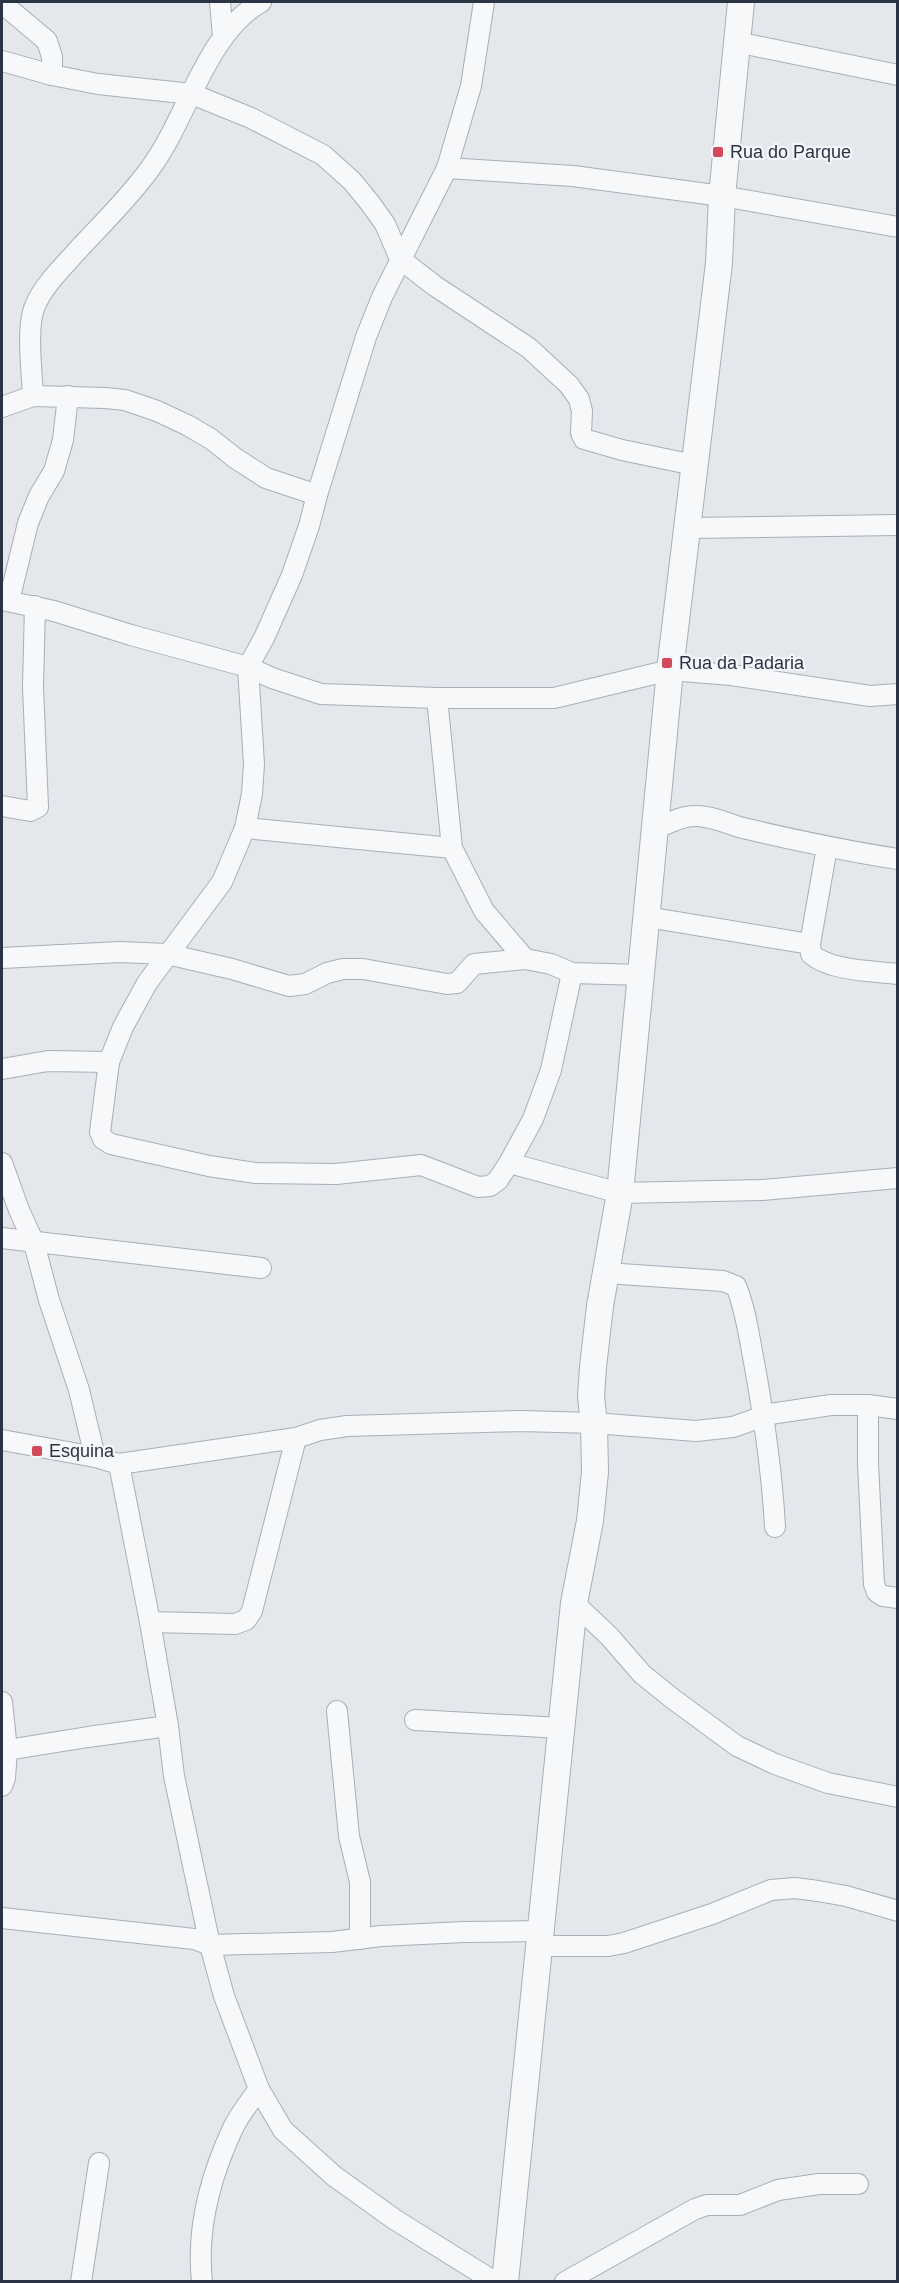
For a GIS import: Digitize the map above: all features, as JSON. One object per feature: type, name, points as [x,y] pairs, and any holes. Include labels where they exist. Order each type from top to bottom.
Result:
[{"type":"street","points":[[220,2],[223,36]]},
{"type":"street","points":[[33,396],[31,338],[34,306],[62,267],[151,168],[223,36],[238,18],[261,2]]},
{"type":"street","points":[[483,2],[471,87],[447,168],[400,259],[366,337],[292,575],[264,638],[248,667],[254,764],[252,794],[245,828],[222,882],[147,983],[123,1027],[109,1062],[100,1131],[103,1139],[111,1144],[217,1168],[256,1173],[336,1174],[421,1165],[478,1187],[490,1186],[498,1180],[533,1119],[551,1070],[572,973]]},
{"type":"street","points":[[505,2282],[574,1603],[590,1521],[595,1472],[592,1387],[600,1306],[620,1193],[670,670],[719,263],[722,196],[741,2]]},
{"type":"street","points":[[2,3],[47,41],[52,57],[52,75]]},
{"type":"street","points":[[736,42],[897,75]]},
{"type":"street","points":[[2,61],[52,75],[108,85],[192,94],[251,118],[323,155],[352,181],[370,203],[385,224],[400,259],[435,286],[529,348],[569,385],[579,399],[582,411],[581,433],[584,439],[622,450],[694,465]]},
{"type":"street","points":[[447,168],[573,177],[722,196],[897,227]]},
{"type":"street","points":[[2,408],[33,396],[126,400],[157,411],[211,439],[234,458],[266,478],[317,495]]},
{"type":"street","points":[[68,396],[63,440],[54,471],[39,496],[28,523],[5,600],[36,606],[248,667],[272,678],[321,694],[437,698],[554,698],[670,670],[731,675],[870,696],[897,694]]},
{"type":"street","points":[[688,528],[897,525]]},
{"type":"street","points":[[2,806],[30,811],[38,807],[33,687],[36,606]]},
{"type":"street","points":[[437,698],[452,848],[484,910],[525,959]]},
{"type":"street","points":[[655,830],[693,815],[827,847],[897,859]]},
{"type":"street","points":[[245,828],[452,848]]},
{"type":"street","points":[[827,847],[810,944],[811,954],[818,960],[850,968],[897,974]]},
{"type":"street","points":[[647,917],[810,944]]},
{"type":"street","points":[[2,958],[99,952],[167,954],[232,969],[289,986],[305,984],[327,973],[343,969],[363,969],[447,984],[457,983],[474,964],[525,959],[551,964],[572,973],[642,975]]},
{"type":"street","points":[[2,1069],[48,1061],[109,1062]]},
{"type":"street","points":[[2,1163],[33,1243],[79,1390],[95,1457]]},
{"type":"street","points":[[508,1163],[620,1193],[762,1190],[897,1178]]},
{"type":"street","points":[[2,1238],[261,1268]]},
{"type":"street","points":[[606,1273],[723,1281],[736,1286],[747,1324],[764,1417],[771,1461],[775,1527]]},
{"type":"street","points":[[2,1440],[95,1457],[119,1464],[296,1438],[320,1430],[347,1426],[521,1420],[696,1431],[733,1427],[801,1408],[850,1404],[897,1410]]},
{"type":"street","points":[[868,1405],[868,1463],[874,1584],[877,1592],[883,1596],[897,1598]]},
{"type":"street","points":[[150,1622],[235,1624],[246,1620],[252,1611],[296,1438]]},
{"type":"street","points":[[119,1464],[150,1622],[174,1776],[210,1945],[224,1996],[259,2089],[283,2130],[334,2176],[394,2219],[495,2282]]},
{"type":"street","points":[[574,1603],[609,1636],[642,1674],[736,1746],[775,1764],[828,1783],[897,1797]]},
{"type":"street","points":[[2,1702],[7,1750],[2,1786]]},
{"type":"street","points":[[337,1711],[349,1836],[360,1882],[360,1939]]},
{"type":"street","points":[[415,1720],[561,1728]]},
{"type":"street","points":[[7,1750],[168,1726]]},
{"type":"street","points":[[2,1918],[185,1938],[210,1945],[464,1932],[608,1946],[624,1943],[712,1914],[771,1890],[795,1888],[818,1891],[846,1896],[897,1911]]},
{"type":"street","points":[[202,2282],[203,2220],[211,2183],[234,2126],[259,2089]]},
{"type":"street","points":[[81,2282],[99,2163]]},
{"type":"street","points":[[565,2282],[695,2209],[707,2205],[740,2205],[778,2190],[819,2184],[858,2184]]},
{"type":"place","name":"Rua do Parque","points":[[718,152]]},
{"type":"place","name":"Rua da Padaria","points":[[667,663]]},
{"type":"place","name":"Esquina","points":[[37,1451]]}]
